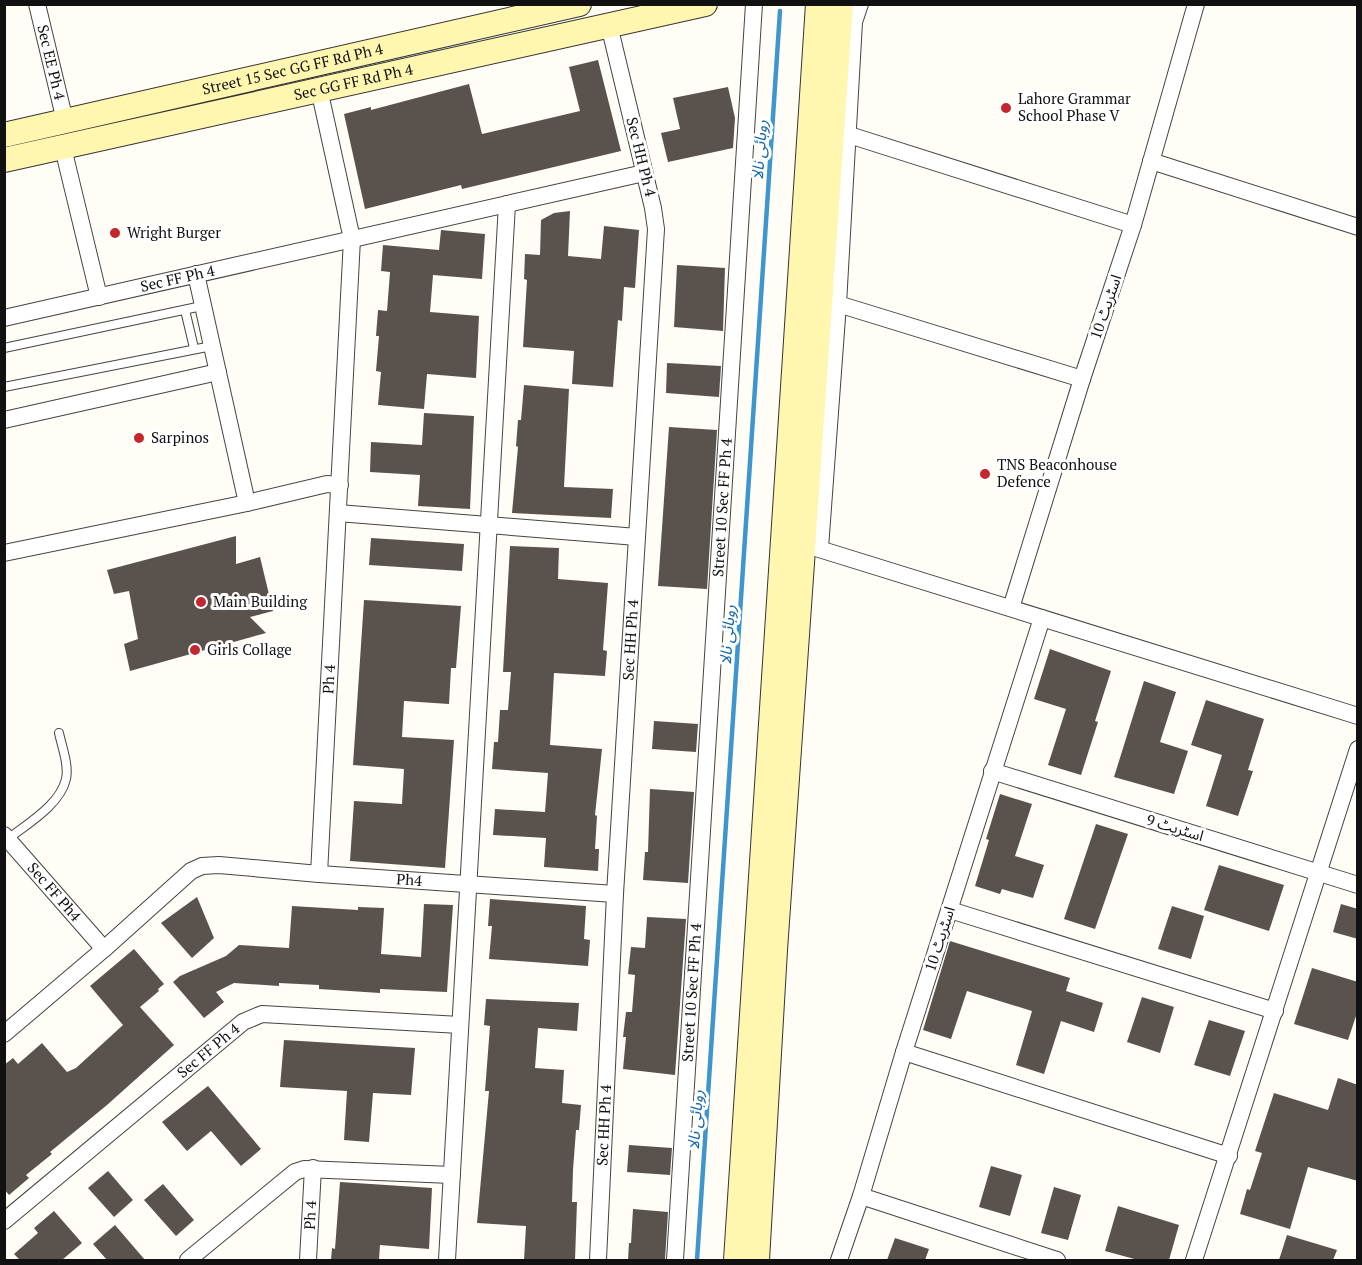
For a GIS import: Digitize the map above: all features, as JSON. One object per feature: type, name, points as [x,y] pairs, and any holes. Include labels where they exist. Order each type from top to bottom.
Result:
[{"type":"main road","name":"Street 15 Sec GG FF Rd Ph 4","points":[[4,135],[579,4]]},
{"type":"main road","name":"Sec GG FF Rd Ph 4","points":[[4,160],[705,4]]},
{"type":"main road","points":[[736,1260],[818,4]]},
{"type":"main road","points":[[757,1260],[775,950],[812,546],[826,347],[841,4]]},
{"type":"street","name":"Sec EE Ph 4","points":[[37,4],[65,121]]},
{"type":"street","name":"Street 10 Sec FF Ph 4","points":[[675,1260],[754,4]]},
{"type":"street","points":[[826,347],[838,304],[854,22],[860,4]]},
{"type":"street","name":"اسٹریٹ 10","points":[[1011,608],[1082,379],[1133,225],[1196,4]]},
{"type":"street","name":"Sec HH Ph 4","points":[[598,1260],[615,894],[656,229],[645,173],[609,25]]},
{"type":"street","points":[[320,90],[352,239]]},
{"type":"street","points":[[846,134],[1133,225]]},
{"type":"street","points":[[63,148],[99,297]]},
{"type":"street","points":[[1151,161],[1358,227]]},
{"type":"street","name":"Sec FF Ph 4","points":[[4,318],[645,173]]},
{"type":"street","points":[[447,1260],[507,204]]},
{"type":"street","name":"Ph 4","points":[[319,874],[352,239]]},
{"type":"street","points":[[196,274],[247,503]]},
{"type":"street","points":[[838,304],[1082,379]]},
{"type":"street","points":[[4,420],[218,372]]},
{"type":"street","points":[[4,553],[247,503],[327,484],[340,485]]},
{"type":"street","points":[[338,513],[637,537]]},
{"type":"street","points":[[812,546],[1358,716]]},
{"type":"street","name":"اسٹریٹ 10","points":[[839,1260],[1042,618]]},
{"type":"street","points":[[1194,1260],[1358,749]]},
{"type":"street","name":"اسٹریٹ 9","points":[[992,771],[1358,885]]},
{"type":"street","name":"Sec FF Ph4","points":[[6,838],[104,949]]},
{"type":"street","name":"Ph4","points":[[104,949],[191,871],[202,866],[219,865],[615,894]]},
{"type":"street","points":[[950,910],[1275,1011]]},
{"type":"street","points":[[4,1034],[104,949]]},
{"type":"street","name":"Sec FF Ph 4","points":[[4,1221],[243,1022],[253,1017],[262,1014],[460,1025]]},
{"type":"street","points":[[904,1052],[1229,1156]]},
{"type":"street","points":[[188,1260],[296,1172],[313,1168],[452,1175]]},
{"type":"street","name":"Ph 4","points":[[308,1260],[313,1168]]},
{"type":"street","points":[[861,1196],[1057,1260]]},
{"type":"lane","points":[[4,348],[202,306]]},
{"type":"lane","points":[[185,310],[195,348]]},
{"type":"lane","points":[[4,387],[212,346]]},
{"type":"lane","points":[[6,838],[45,810],[60,793],[66,779],[66,764],[59,733]]},
{"type":"building","points":[[598,60],[621,151],[462,189],[461,185],[365,209],[344,114],[371,107],[371,110],[469,84],[482,134],[580,111],[569,67]]},
{"type":"building","points":[[728,87],[735,118],[733,148],[668,162],[661,133],[680,129],[673,98]]},
{"type":"building","points":[[570,211],[568,256],[601,259],[604,226],[639,230],[635,288],[624,287],[622,321],[618,320],[613,387],[572,384],[574,351],[523,347],[527,280],[524,279],[525,254],[540,255],[541,220],[554,213]]},
{"type":"building","points":[[441,230],[485,234],[482,279],[433,275],[430,312],[479,316],[476,378],[427,374],[424,409],[378,405],[381,372],[376,371],[379,336],[376,336],[378,310],[387,311],[390,272],[381,271],[383,245],[439,250]]},
{"type":"building","points":[[677,265],[725,268],[723,331],[674,327]]},
{"type":"building","points":[[667,363],[721,366],[719,397],[666,393]]},
{"type":"building","points":[[524,385],[569,389],[564,487],[613,489],[611,518],[512,513],[518,420],[521,420]]},
{"type":"building","points":[[424,413],[474,416],[470,509],[418,506],[420,475],[370,472],[371,442],[422,445]]},
{"type":"building","points":[[669,427],[717,430],[707,589],[658,586]]},
{"type":"building","name":"Main Building","points":[[236,536],[236,564],[260,557],[273,611],[250,617],[266,633],[130,671],[124,644],[138,639],[129,591],[114,594],[107,570]]},
{"type":"building","points":[[371,538],[464,544],[462,571],[369,565]]},
{"type":"building","points":[[510,546],[559,548],[558,579],[608,583],[603,650],[607,651],[605,676],[554,673],[550,745],[602,749],[595,815],[597,816],[595,849],[599,849],[598,871],[544,867],[546,838],[493,835],[495,809],[545,812],[548,773],[492,769],[494,742],[498,742],[500,710],[508,710],[511,672],[503,672]]},
{"type":"building","points":[[364,600],[461,606],[456,668],[451,668],[449,704],[404,701],[402,737],[454,740],[445,868],[350,861],[354,801],[402,804],[404,769],[353,765]]},
{"type":"building","points":[[1050,649],[1111,671],[1081,775],[1048,765],[1066,709],[1034,699]]},
{"type":"building","points":[[1144,681],[1176,692],[1160,742],[1188,751],[1174,794],[1114,777]]},
{"type":"building","points":[[1206,700],[1264,719],[1248,770],[1253,771],[1238,816],[1206,806],[1222,755],[1191,745]]},
{"type":"building","points":[[654,721],[698,724],[696,752],[652,749]]},
{"type":"building","points":[[650,789],[694,792],[688,883],[643,880],[645,852],[648,852]]},
{"type":"building","points":[[1000,794],[1032,804],[1015,856],[1044,865],[1033,898],[1002,889],[1000,894],[975,886]]},
{"type":"building","points":[[1096,824],[1128,834],[1095,929],[1064,919]]},
{"type":"building","points":[[1219,865],[1284,885],[1269,931],[1204,910]]},
{"type":"building","points":[[197,897],[214,938],[192,958],[161,923]]},
{"type":"building","points":[[490,899],[586,906],[584,939],[590,940],[588,966],[489,959],[492,926],[488,926]]},
{"type":"building","points":[[424,904],[453,905],[447,992],[380,989],[380,993],[319,989],[319,985],[279,983],[279,986],[234,983],[216,992],[224,1002],[204,1018],[173,982],[180,976],[226,956],[239,945],[289,948],[292,906],[358,910],[358,907],[384,908],[381,954],[421,957]]},
{"type":"building","points":[[1341,904],[1358,909],[1358,939],[1333,932]]},
{"type":"building","points":[[1172,906],[1204,916],[1191,959],[1158,949]]},
{"type":"building","points":[[647,917],[686,919],[675,1075],[623,1069],[626,1012],[632,1012],[635,975],[628,974],[631,947],[645,948]]},
{"type":"building","points":[[950,941],[1070,978],[1066,991],[1103,1003],[1094,1032],[1061,1021],[1044,1074],[1016,1065],[1032,1011],[967,991],[951,1039],[923,1030]]},
{"type":"building","points":[[134,949],[164,984],[140,1007],[174,1045],[50,1152],[52,1154],[26,1175],[29,1178],[9,1195],[4,1189],[4,1065],[13,1058],[18,1064],[42,1043],[67,1072],[76,1068],[123,1025],[90,986]]},
{"type":"building","points":[[1312,968],[1358,982],[1358,1010],[1348,1040],[1294,1024]]},
{"type":"building","points":[[1142,997],[1174,1007],[1160,1053],[1127,1042]]},
{"type":"building","points":[[486,999],[579,1003],[577,1031],[538,1028],[535,1068],[564,1070],[562,1103],[581,1105],[579,1130],[576,1130],[573,1170],[572,1202],[577,1202],[575,1260],[524,1260],[526,1226],[477,1223],[489,1091],[485,1091],[490,1026],[484,1025]]},
{"type":"building","points":[[1209,1020],[1245,1031],[1230,1076],[1194,1065]]},
{"type":"building","points":[[284,1040],[415,1048],[411,1095],[373,1093],[369,1142],[344,1140],[347,1091],[280,1087]]},
{"type":"building","points":[[1338,1078],[1358,1085],[1358,1181],[1308,1167],[1290,1229],[1240,1214],[1247,1189],[1250,1190],[1262,1153],[1255,1151],[1274,1093],[1328,1110]]},
{"type":"building","points":[[208,1086],[261,1149],[241,1166],[211,1131],[187,1151],[162,1122]]},
{"type":"building","points":[[629,1145],[672,1148],[670,1175],[627,1172]]},
{"type":"building","points":[[991,1166],[1022,1175],[1010,1216],[979,1207]]},
{"type":"building","points":[[108,1171],[133,1200],[114,1217],[88,1188]]},
{"type":"building","points":[[340,1182],[432,1188],[429,1249],[380,1245],[379,1260],[331,1260],[332,1248],[335,1249]]},
{"type":"building","points":[[163,1184],[194,1220],[176,1236],[144,1200]]},
{"type":"building","points":[[1054,1187],[1081,1195],[1068,1240],[1041,1233]]},
{"type":"building","points":[[1118,1206],[1179,1225],[1169,1260],[1138,1260],[1105,1251]]},
{"type":"building","points":[[633,1209],[668,1212],[665,1260],[628,1260]]},
{"type":"building","points":[[54,1211],[82,1243],[62,1260],[20,1260],[14,1254],[38,1233],[34,1228]]},
{"type":"building","points":[[115,1225],[145,1260],[107,1260],[93,1244]]},
{"type":"building","points":[[1287,1235],[1337,1250],[1333,1260],[1279,1260]]},
{"type":"building","points":[[895,1238],[929,1249],[925,1260],[887,1260]]},
{"type":"waterway","name":"روہائی نالا","points":[[697,1260],[780,11]]},
{"type":"place","name":"Lahore Grammar School Phase V","points":[[1006,108]]},
{"type":"place","name":"Wright Burger","points":[[115,233]]},
{"type":"place","name":"Sarpinos","points":[[139,438]]},
{"type":"place","name":"TNS Beaconhouse Defence","points":[[985,474]]},
{"type":"place","name":"Main Building","points":[[201,602]]},
{"type":"place","name":"Girls Collage","points":[[195,650]]}]
